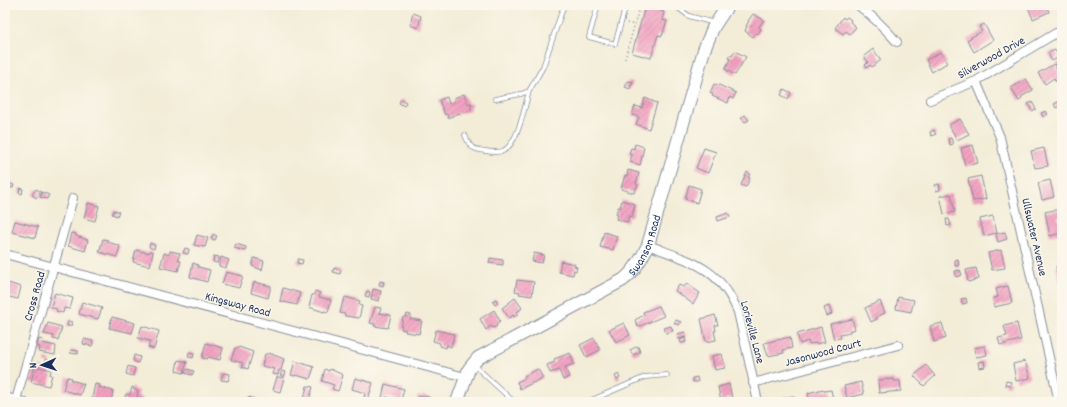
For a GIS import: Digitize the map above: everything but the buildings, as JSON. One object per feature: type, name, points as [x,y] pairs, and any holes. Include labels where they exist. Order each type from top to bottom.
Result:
[{"type":"street","name":"Swanson Road","points":[[457,402],[465,377],[473,363],[483,354],[623,280],[638,265],[648,245],[704,50],[716,24],[728,5]]},
{"type":"street","points":[[858,5],[877,21],[897,42]]},
{"type":"street","name":"Silverwood Drive","points":[[930,100],[976,82],[1056,33],[1062,32]]},
{"type":"street","name":"Ullswater Avenue","points":[[976,82],[1000,137],[1059,402]]},
{"type":"street","name":"Cross Road","points":[[20,401],[73,198]]},
{"type":"street","name":"Lorieville Lane","points":[[648,245],[698,264],[716,277],[725,287],[738,312],[758,402]]},
{"type":"street","name":"Kingsway Road","points":[[5,254],[465,377]]},
{"type":"street","name":"Jasonwood Court","points":[[753,383],[898,345]]},
{"type":"street","points":[[5,397],[20,401]]},
{"type":"lane","points":[[465,135],[469,145],[474,149],[494,153],[508,148],[516,134],[529,91],[543,67],[564,5]]},
{"type":"lane","points":[[598,5],[589,36],[615,44],[626,5]]},
{"type":"lane","points":[[674,5],[689,16],[716,24]]},
{"type":"lane","points":[[495,99],[529,91]]},
{"type":"lane","points":[[473,363],[514,402]]},
{"type":"lane","points":[[587,402],[645,377],[667,375]]},
{"type":"path","points":[[625,59],[640,5]]},
{"type":"path","points":[[627,23],[635,25]]}]
